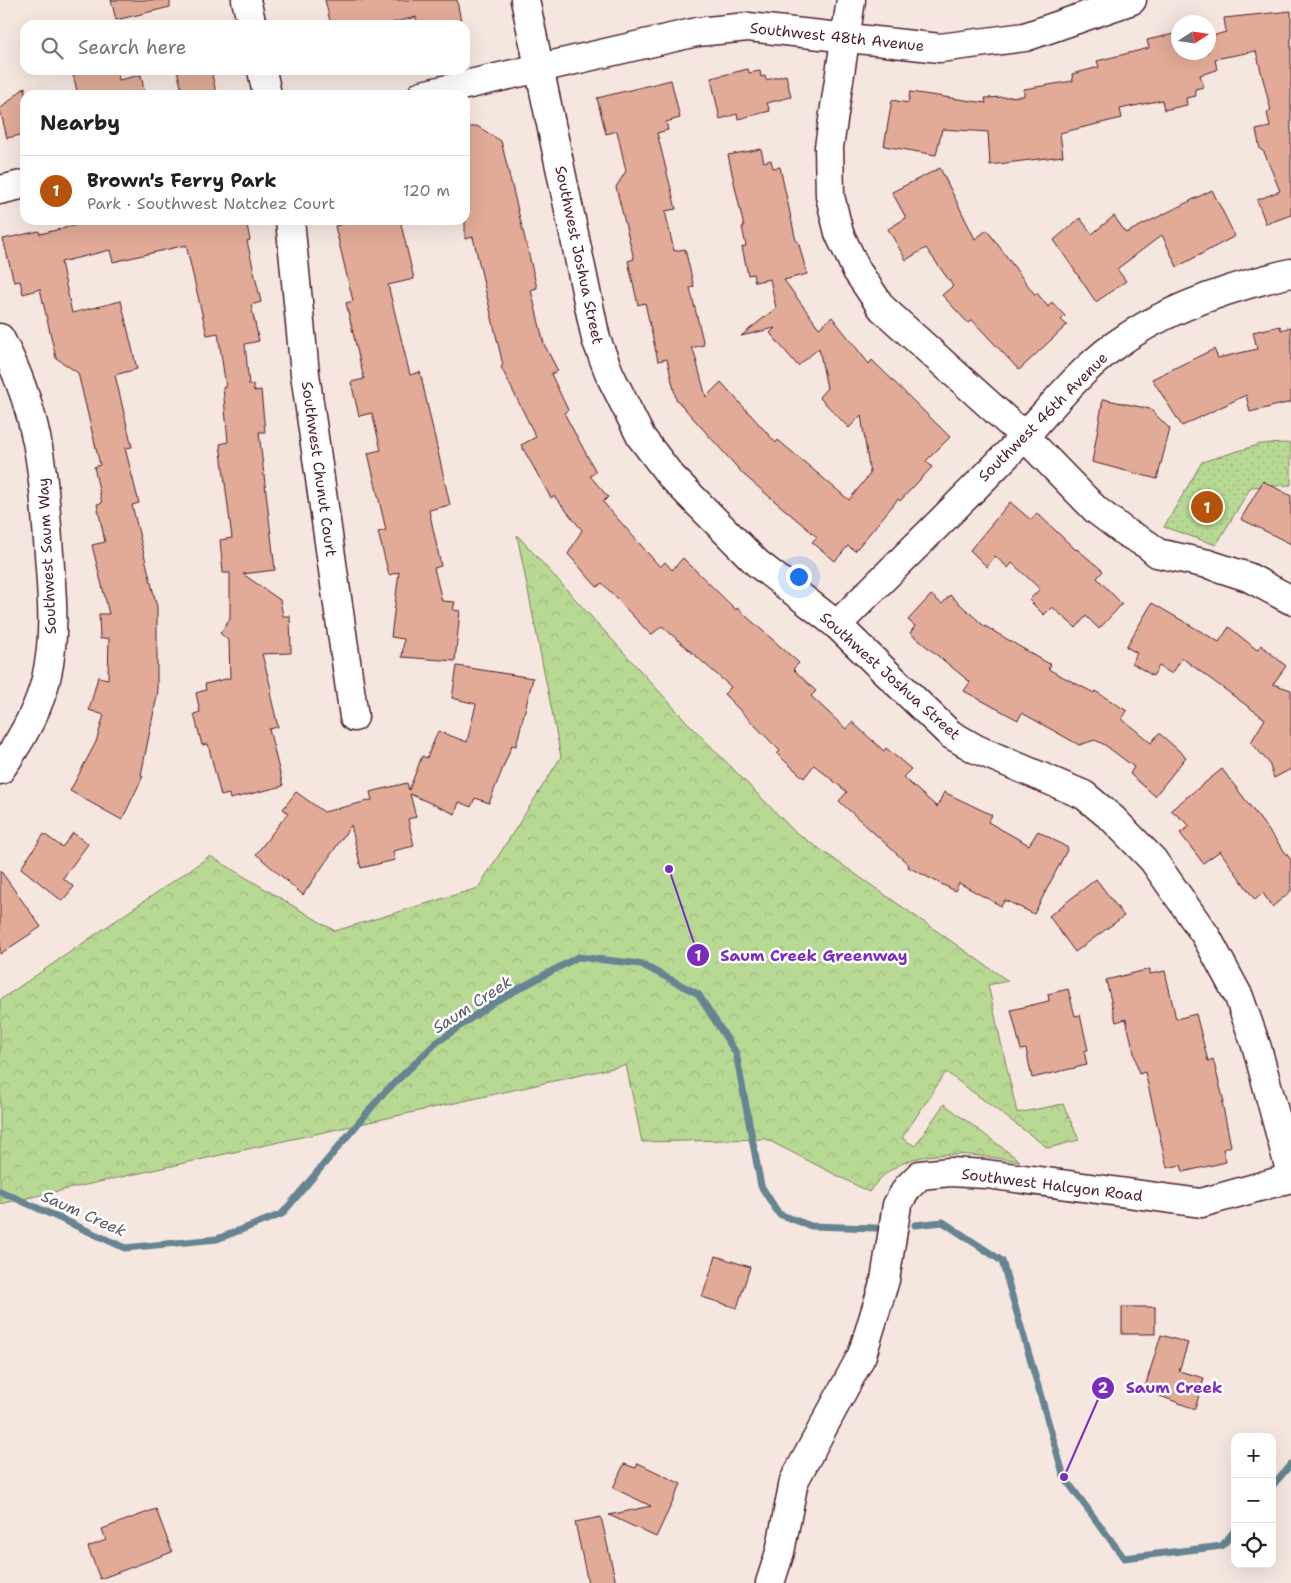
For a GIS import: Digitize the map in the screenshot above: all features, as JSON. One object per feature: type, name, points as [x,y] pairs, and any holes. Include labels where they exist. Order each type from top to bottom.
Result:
[{"type":"street","points":[[246,0],[251,20]]},
{"type":"street","name":"Southwest Joshua Street","points":[[525,0],[596,339],[610,375],[642,437],[670,474],[728,536],[757,563],[838,625],[950,734],[976,749],[1084,795],[1113,819],[1153,860],[1206,936],[1239,998],[1257,1048],[1291,1174]]},
{"type":"street","points":[[851,0],[829,147],[830,196],[839,233],[857,272],[882,308],[1024,436],[1096,510],[1157,554],[1208,564],[1248,577],[1291,600]]},
{"type":"street","name":"Southwest 48th Avenue","points":[[443,90],[696,32],[748,27],[940,48],[984,44],[1025,36],[1132,0]]},
{"type":"street","points":[[263,75],[266,90]]},
{"type":"street","points":[[0,190],[20,185]]},
{"type":"street","name":"Southwest Chunut Court","points":[[290,225],[305,374],[354,717]]},
{"type":"street","name":"Southwest 46th Avenue","points":[[838,625],[1024,436],[1058,398],[1113,346],[1166,314],[1262,280],[1291,273]]},
{"type":"street","name":"Southwest Saum Way","points":[[0,338],[21,381],[40,449],[53,605],[52,645],[46,680],[36,709],[22,739],[0,770]]},
{"type":"street","name":"Southwest Halcyon Road","points":[[770,1583],[780,1552],[794,1482],[862,1355],[885,1280],[897,1205],[907,1188],[920,1175],[950,1172],[986,1174],[1201,1203],[1291,1178]]},
{"type":"green space","points":[[1291,443],[1291,485],[1251,487],[1216,545],[1164,527],[1202,462],[1261,444]]},
{"type":"green space","points":[[517,535],[687,722],[794,831],[1008,981],[988,985],[1017,1113],[1063,1104],[1079,1140],[1048,1148],[946,1072],[902,1138],[915,1146],[944,1104],[1020,1161],[958,1154],[919,1158],[900,1164],[884,1175],[869,1192],[766,1139],[642,1142],[626,1065],[0,1204],[0,1000],[210,856],[335,931],[478,888],[561,757]]},
{"type":"building","points":[[111,0],[170,0],[170,7],[116,20]]},
{"type":"building","points":[[325,0],[457,0],[461,20],[416,20],[416,17],[404,20],[330,20]]},
{"type":"building","points":[[1291,11],[1291,215],[1266,224],[1257,200],[1280,191],[1264,152],[1260,149],[1256,130],[1270,127],[1267,112],[1271,111],[1256,51],[1216,59],[1216,35],[1226,32],[1224,18]]},
{"type":"building","points":[[1171,35],[1171,60],[1215,60],[1217,70],[1200,75],[1204,87],[1195,89],[1196,96],[1186,98],[1187,105],[1164,110],[1162,100],[1120,109],[1122,118],[1060,133],[1063,156],[990,165],[988,132],[942,129],[936,155],[884,146],[892,100],[908,103],[910,92],[986,103],[985,98],[1024,96],[1024,89],[1073,81],[1072,74],[1099,67],[1097,61],[1149,48],[1147,40]]},
{"type":"building","points":[[748,69],[749,73],[760,71],[761,77],[765,76],[766,80],[786,75],[791,97],[767,103],[770,111],[738,119],[737,114],[720,119],[711,78]]},
{"type":"building","points":[[73,75],[118,75],[119,80],[141,75],[144,90],[77,90]]},
{"type":"building","points":[[178,75],[212,75],[216,90],[182,90]]},
{"type":"building","points":[[671,80],[680,118],[666,122],[668,130],[657,133],[676,209],[665,211],[674,251],[685,249],[694,287],[690,288],[704,345],[691,348],[694,352],[706,397],[721,382],[776,443],[778,440],[849,500],[870,474],[861,415],[849,428],[819,397],[827,388],[819,348],[798,366],[770,333],[775,328],[741,336],[776,308],[770,279],[755,282],[753,274],[748,275],[742,247],[746,246],[742,227],[744,227],[728,155],[761,149],[764,162],[771,160],[773,168],[780,167],[796,241],[798,241],[807,274],[784,280],[819,328],[832,317],[869,364],[872,360],[950,437],[926,461],[932,467],[900,501],[898,499],[855,551],[848,546],[835,561],[812,542],[817,537],[744,475],[676,399],[667,359],[658,361],[645,303],[638,305],[628,261],[634,259],[616,187],[626,171],[617,131],[606,134],[597,98]]},
{"type":"building","points":[[20,91],[20,135],[7,138],[0,109]]},
{"type":"building","points":[[477,126],[501,141],[537,288],[531,290],[544,344],[558,371],[551,374],[568,410],[564,413],[596,472],[590,476],[608,497],[603,502],[660,567],[665,562],[672,570],[683,558],[736,610],[737,608],[799,663],[793,669],[816,691],[811,696],[846,729],[852,722],[884,751],[886,748],[911,769],[903,777],[937,807],[944,792],[992,815],[988,822],[1029,845],[1038,831],[1068,848],[1034,914],[1005,900],[1001,906],[959,883],[955,891],[908,867],[909,865],[839,801],[847,792],[814,765],[804,778],[777,754],[780,751],[724,694],[731,687],[662,626],[651,635],[602,583],[597,587],[568,554],[582,530],[554,496],[551,498],[521,445],[536,437],[501,367],[503,365],[473,237],[465,239],[465,225],[470,225],[470,127]]},
{"type":"building","points":[[940,168],[975,239],[987,230],[1035,295],[1037,293],[1048,307],[1052,302],[1065,316],[1061,320],[1067,325],[1019,370],[972,320],[968,323],[942,295],[953,286],[926,248],[906,260],[888,229],[906,218],[892,192]]},
{"type":"building","points":[[1212,190],[1235,236],[1177,267],[1162,235],[1117,269],[1126,281],[1096,302],[1054,240],[1080,218],[1092,234],[1114,216],[1126,233]]},
{"type":"building","points":[[77,225],[247,225],[250,240],[247,241],[261,302],[251,305],[259,341],[245,344],[249,385],[253,384],[254,391],[261,390],[265,432],[259,432],[275,570],[243,574],[280,600],[283,616],[290,616],[291,653],[262,654],[272,692],[270,693],[278,727],[269,729],[283,786],[230,799],[229,794],[221,796],[208,744],[202,745],[194,714],[200,712],[196,693],[206,690],[205,684],[230,678],[229,641],[220,633],[230,619],[230,573],[223,573],[220,540],[232,538],[220,444],[228,442],[223,387],[226,387],[218,333],[207,335],[186,245],[113,262],[110,250],[61,262],[72,313],[121,301],[137,369],[115,375],[132,447],[125,448],[139,503],[132,505],[157,607],[158,691],[141,775],[143,776],[122,820],[70,791],[96,742],[104,715],[89,710],[98,677],[108,679],[109,638],[100,639],[99,614],[109,614],[92,545],[105,542],[97,504],[102,503],[94,467],[100,465],[78,373],[56,358],[40,289],[23,294],[20,281],[14,282],[3,239],[39,231],[40,234]]},
{"type":"building","points":[[401,225],[414,279],[388,285],[410,375],[420,372],[450,505],[429,510],[441,566],[434,568],[442,601],[455,602],[453,610],[460,611],[455,661],[402,657],[404,639],[391,637],[399,572],[389,575],[378,532],[386,530],[368,453],[381,450],[372,413],[359,416],[351,382],[364,379],[346,303],[353,301],[335,226]]},
{"type":"building","points":[[1280,326],[1281,330],[1291,327],[1291,402],[1250,412],[1246,395],[1182,426],[1152,379],[1214,349],[1218,358],[1257,349],[1253,332]]},
{"type":"building","points":[[1103,399],[1150,409],[1170,429],[1157,479],[1092,462]]},
{"type":"building","points":[[1263,481],[1291,496],[1291,544],[1241,519]]},
{"type":"building","points":[[1010,502],[1031,520],[1037,513],[1076,550],[1103,571],[1097,578],[1122,604],[1099,629],[1086,616],[1076,628],[1052,607],[1044,615],[1029,600],[1040,589],[1012,563],[1008,568],[995,556],[987,567],[970,550]]},
{"type":"building","points":[[931,595],[942,604],[950,595],[983,625],[1051,665],[1048,669],[1094,693],[1095,691],[1127,711],[1122,719],[1151,743],[1159,733],[1186,757],[1155,796],[1130,774],[1134,767],[1105,745],[1095,740],[1079,745],[1022,713],[1018,720],[964,691],[970,682],[910,633],[915,626],[908,620]]},
{"type":"building","points":[[1152,603],[1219,642],[1229,627],[1257,650],[1261,645],[1286,666],[1273,684],[1291,690],[1291,769],[1274,778],[1269,763],[1251,742],[1265,719],[1182,658],[1172,674],[1159,666],[1153,676],[1132,663],[1137,653],[1126,647]]},
{"type":"building","points":[[457,666],[533,678],[516,746],[512,745],[489,803],[475,798],[471,807],[459,802],[455,814],[410,794],[416,817],[408,819],[414,846],[393,851],[395,860],[361,868],[351,825],[303,895],[256,854],[288,813],[283,809],[296,792],[324,812],[372,800],[370,792],[407,783],[409,790],[422,756],[427,758],[438,731],[467,742],[476,704],[452,698]]},
{"type":"building","points":[[1222,769],[1291,860],[1291,891],[1272,907],[1263,893],[1255,900],[1220,851],[1203,863],[1180,833],[1190,826],[1171,810]]},
{"type":"building","points":[[73,833],[88,844],[63,878],[74,887],[62,901],[21,868],[44,834],[62,847]]},
{"type":"building","points":[[0,870],[41,927],[0,954]]},
{"type":"building","points":[[1096,879],[1124,916],[1075,952],[1049,916]]},
{"type":"building","points":[[1150,969],[1150,974],[1165,971],[1176,1019],[1196,1014],[1208,1061],[1213,1059],[1224,1102],[1222,1102],[1231,1146],[1223,1149],[1226,1162],[1183,1172],[1181,1165],[1167,1168],[1145,1072],[1139,1074],[1126,1019],[1116,1022],[1106,980]]},
{"type":"building","points":[[1068,989],[1075,1016],[1080,1015],[1088,1050],[1084,1051],[1087,1065],[1032,1078],[1026,1049],[1021,1050],[1011,1010],[1049,1001],[1048,994]]},
{"type":"building","points":[[716,1256],[750,1267],[737,1308],[702,1297]]},
{"type":"building","points":[[1122,1307],[1155,1307],[1155,1334],[1122,1334]]},
{"type":"building","points":[[1161,1335],[1188,1343],[1179,1371],[1204,1378],[1195,1409],[1144,1390]]},
{"type":"building","points":[[638,1463],[681,1484],[656,1537],[609,1515],[651,1506],[613,1488],[624,1464],[636,1468]]},
{"type":"building","points":[[156,1509],[172,1552],[100,1579],[88,1547],[106,1540],[102,1529]]},
{"type":"building","points":[[601,1517],[616,1583],[588,1583],[575,1522]]},
{"type":"waterway","name":"Saum Creek","points":[[0,1191],[125,1248],[217,1239],[282,1214],[382,1095],[436,1043],[494,1002],[578,957],[641,964],[698,994],[736,1053],[761,1186],[779,1214],[811,1226],[876,1228]]},
{"type":"waterway","name":"Saum Creek","points":[[915,1225],[943,1222],[1002,1261],[1064,1477],[1124,1558],[1222,1546],[1231,1535]]},
{"type":"waterway","name":"Saum Creek","points":[[1276,1481],[1291,1464]]},
{"type":"place","name":"Brown's Ferry Park","points":[[1207,507]]},
{"type":"place","name":"Saum Creek Greenway","points":[[669,869]]},
{"type":"place","name":"Saum Creek","points":[[1064,1477]]}]
